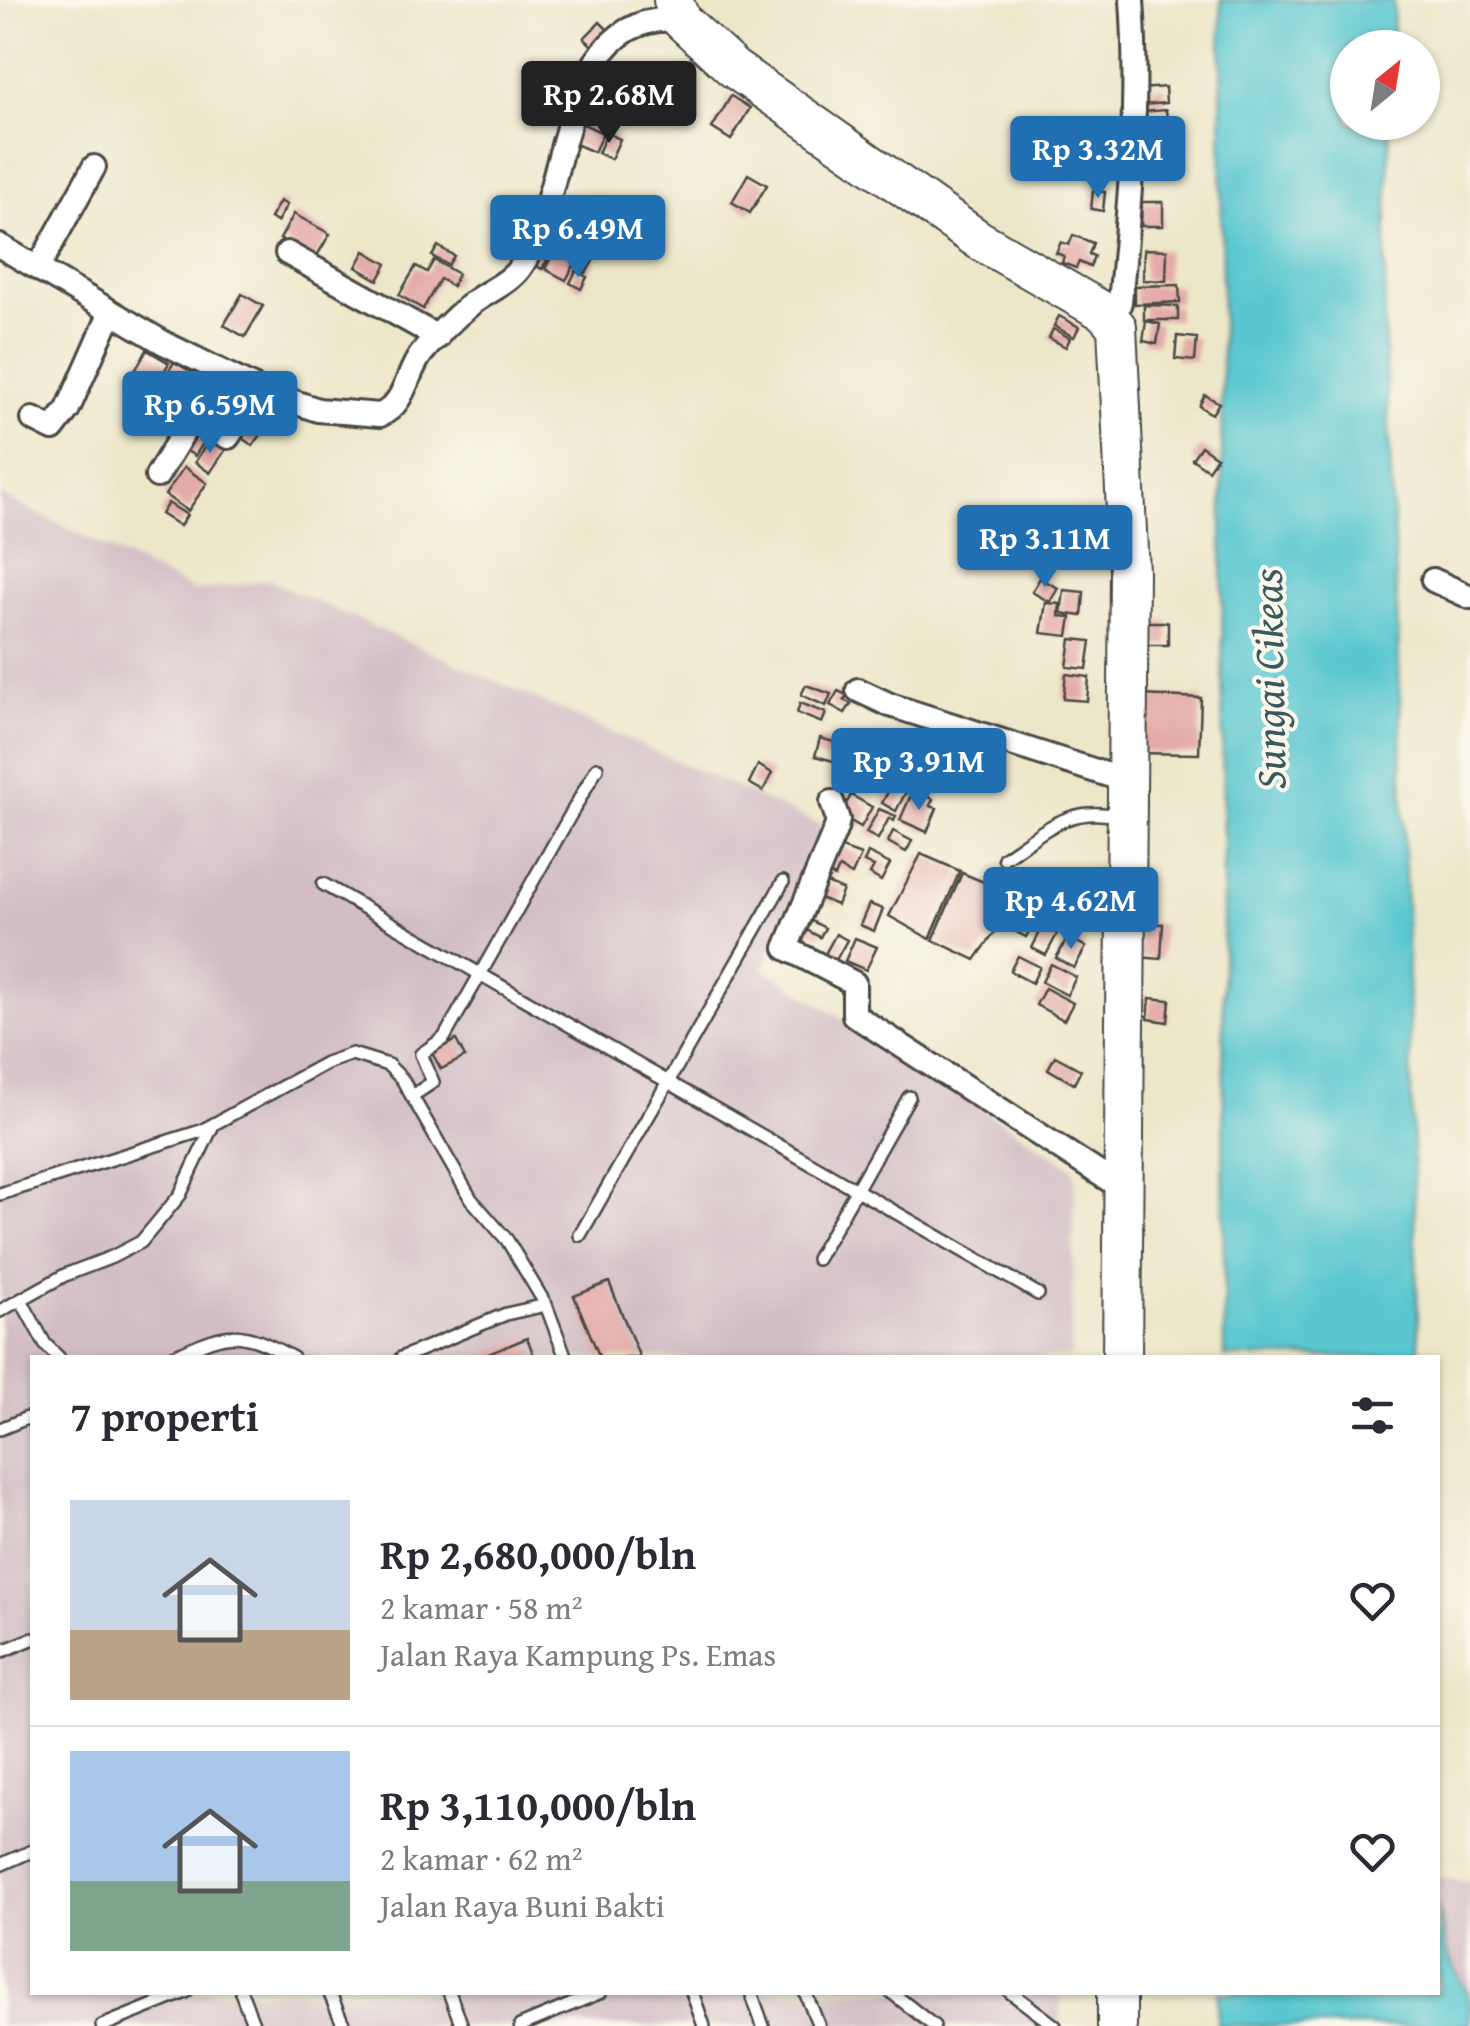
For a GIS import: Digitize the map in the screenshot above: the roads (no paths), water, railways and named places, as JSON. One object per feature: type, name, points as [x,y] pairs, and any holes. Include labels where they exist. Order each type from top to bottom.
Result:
[{"type":"main road","points":[[677,10],[732,68],[979,240],[1114,320],[1130,572],[1122,1355]]},
{"type":"main road","points":[[1117,1995],[1117,2026]]},
{"type":"street","points":[[1114,320],[1120,302],[1134,164],[1136,50],[1132,0]]},
{"type":"street","points":[[0,246],[111,312],[259,390],[318,410],[380,415],[394,405],[417,360],[470,305],[509,279],[532,248],[582,88],[607,46],[628,29],[677,10]]},
{"type":"street","points":[[38,268],[94,167]]},
{"type":"street","points":[[287,253],[438,338]]},
{"type":"street","points":[[32,419],[53,428],[68,409],[111,312]]},
{"type":"street","points":[[157,476],[189,421],[196,418],[228,437],[259,390]]},
{"type":"street","points":[[1433,580],[1470,597]]},
{"type":"street","points":[[858,690],[1126,799]]},
{"type":"street","points":[[832,802],[838,820],[836,828],[786,948],[854,983],[854,1015],[1122,1190]]},
{"type":"lane","points":[[412,1096],[433,1082],[420,1054],[444,1038],[596,768]]},
{"type":"lane","points":[[1004,858],[1074,814],[1106,813],[1126,799]]},
{"type":"lane","points":[[580,1234],[783,882]]},
{"type":"lane","points":[[323,884],[1038,1294]]},
{"type":"lane","points":[[0,1194],[213,1125],[326,1062],[352,1054],[388,1064],[402,1079],[472,1199],[507,1240],[546,1304],[565,1355]]},
{"type":"lane","points":[[817,1259],[909,1097]]},
{"type":"lane","points":[[0,1311],[65,1275],[141,1242],[180,1195],[213,1125]]},
{"type":"lane","points":[[21,1300],[55,1355]]},
{"type":"lane","points":[[408,1355],[506,1314],[546,1304]]},
{"type":"lane","points":[[177,1355],[235,1333],[258,1338],[289,1355]]},
{"type":"lane","points":[[0,1430],[30,1417]]},
{"type":"lane","points":[[0,1652],[30,1640]]},
{"type":"lane","points":[[0,1865],[30,1852]]},
{"type":"lane","points":[[102,2026],[179,1995]]},
{"type":"lane","points":[[241,1995],[254,2026]]},
{"type":"lane","points":[[330,1995],[344,2026]]},
{"type":"lane","points":[[450,1995],[462,2026]]},
{"type":"lane","points":[[520,2026],[595,1995]]},
{"type":"lane","points":[[693,1995],[704,2026]]},
{"type":"lane","points":[[752,1995],[763,2026]]},
{"type":"lane","points":[[806,1995],[819,2026]]},
{"type":"lane","points":[[894,1995],[934,2026]]},
{"type":"lane","points":[[1014,1995],[1055,2026]]},
{"type":"water","name":"Sungai Cikeas","points":[[1221,0],[1394,0],[1393,30],[1330,30],[1330,140],[1389,140],[1384,319],[1398,629],[1419,1355],[1224,1355]]},
{"type":"water","points":[[1440,1916],[1447,1953],[1470,1999],[1470,2026],[1217,2026],[1218,1995],[1440,1995]]}]
